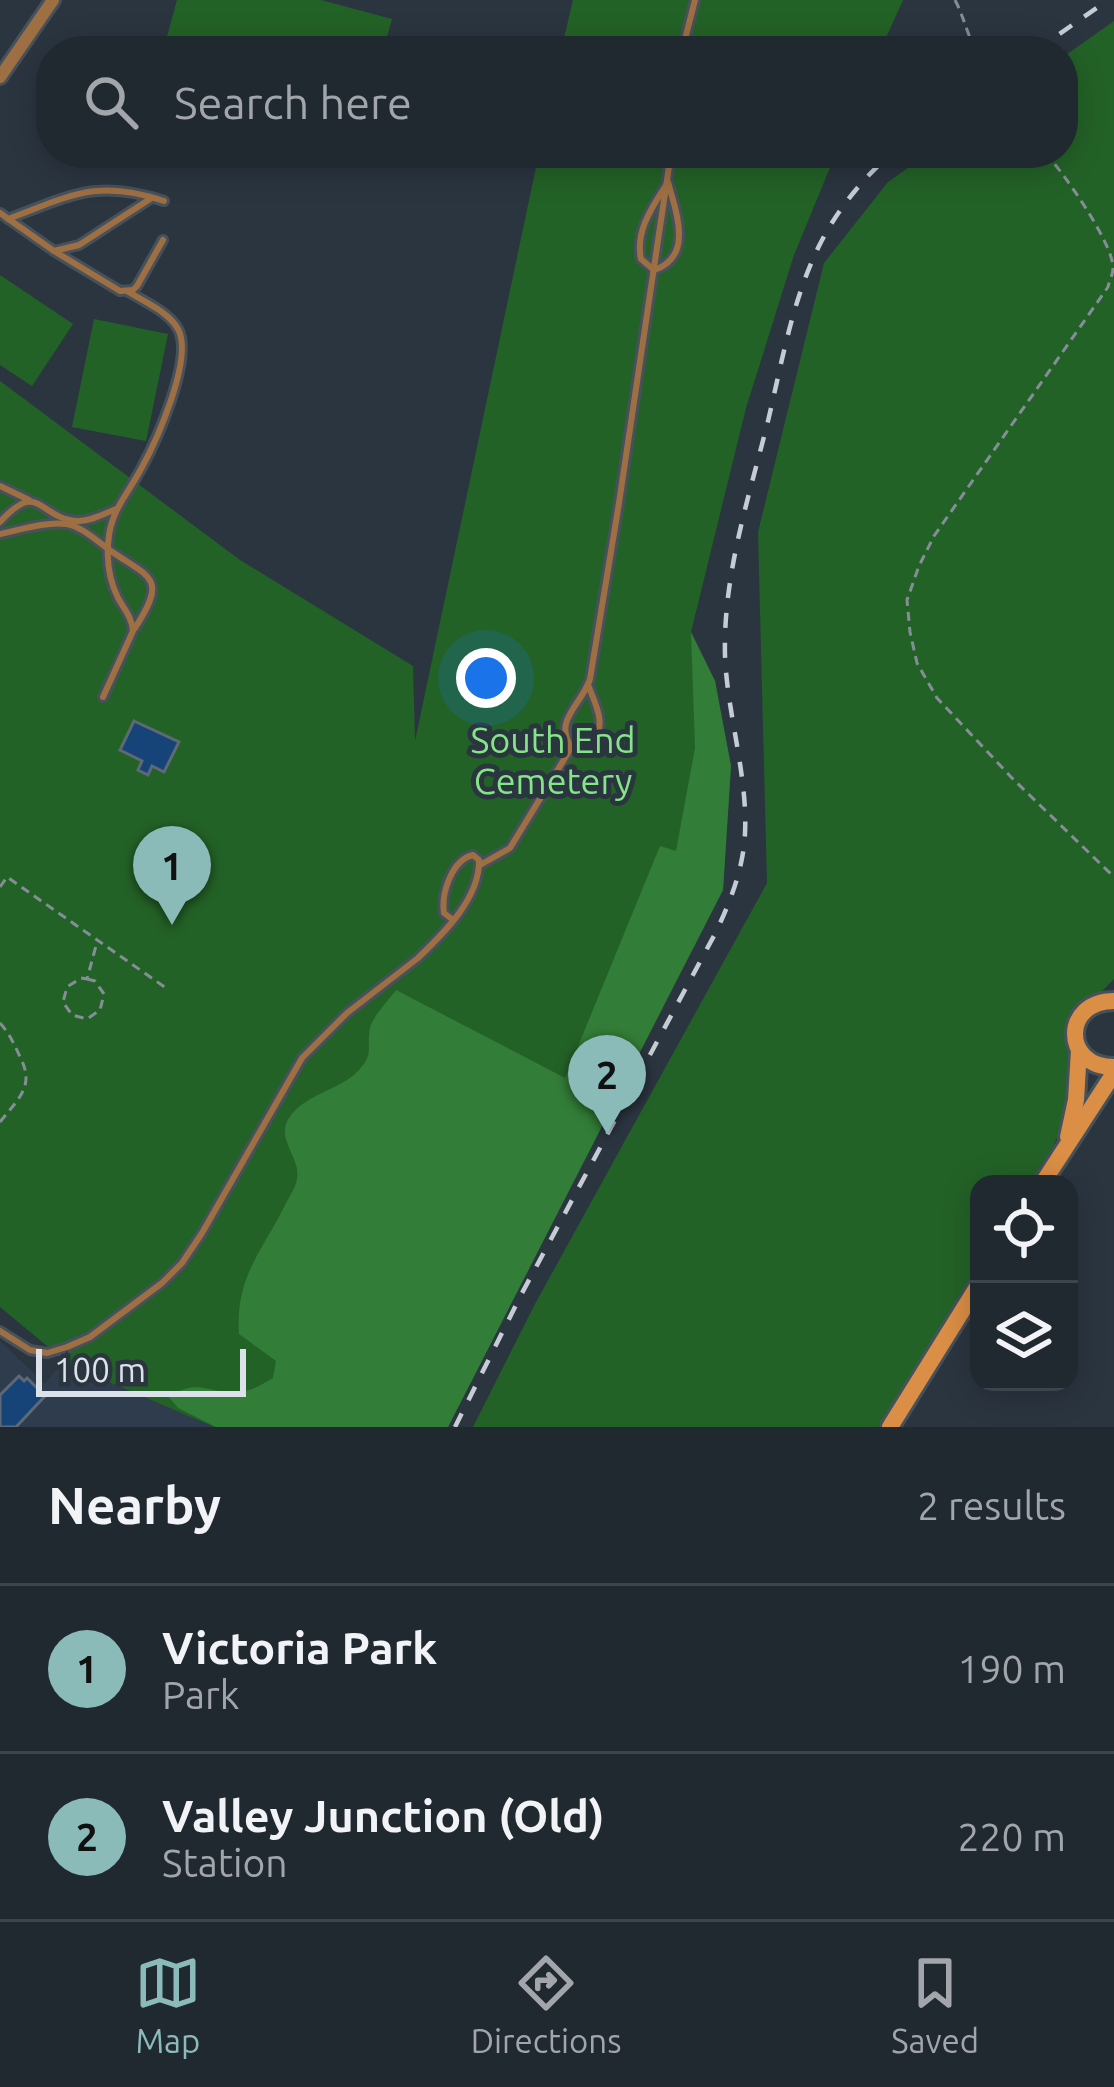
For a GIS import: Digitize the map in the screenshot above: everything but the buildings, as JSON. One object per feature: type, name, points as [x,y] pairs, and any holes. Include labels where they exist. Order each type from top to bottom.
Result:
[{"type":"street","points":[[0,77],[53,0]]},
{"type":"street","points":[[1067,1144],[1076,1100],[1077,1021],[1083,1012],[1109,998]]},
{"type":"street","points":[[1048,1175],[1114,1070],[1091,1063],[1079,1050]]},
{"type":"street","points":[[890,1427],[970,1298]]},
{"type":"lane","points":[[686,36],[695,0]]},
{"type":"lane","points":[[588,686],[597,705],[600,730],[590,747],[580,750],[571,748],[566,740],[566,723],[588,686],[669,168]]},
{"type":"lane","points":[[654,270],[641,260],[640,236],[668,182]]},
{"type":"lane","points":[[654,270],[670,263],[680,243],[668,182]]},
{"type":"lane","points":[[8,219],[82,191],[119,191],[164,201]]},
{"type":"lane","points":[[54,251],[79,245],[153,197]]},
{"type":"lane","points":[[0,213],[120,291],[137,286],[163,240]]},
{"type":"lane","points":[[127,291],[173,322],[183,345],[158,435],[116,508],[108,548],[111,580],[133,631]]},
{"type":"lane","points":[[0,486],[61,517],[83,521],[116,508]]},
{"type":"lane","points":[[0,522],[14,507],[32,502]]},
{"type":"lane","points":[[0,534],[67,524],[149,576],[149,608],[133,631],[103,697]]},
{"type":"lane","points":[[480,863],[511,848],[571,748]]},
{"type":"lane","points":[[453,920],[442,909],[455,869],[469,855],[480,863]]},
{"type":"lane","points":[[0,1331],[39,1352],[67,1347],[90,1337],[162,1283],[202,1233],[302,1058],[346,1013],[418,958],[453,920],[475,885],[480,863]]},
{"type":"path","points":[[955,0],[968,36]]},
{"type":"path","points":[[1058,168],[1107,246],[1114,266],[1108,287],[934,536],[908,600],[910,632],[917,663],[937,698],[1114,877]]},
{"type":"path","points":[[0,887],[7,877],[166,988]]},
{"type":"path","points":[[87,979],[98,940]]},
{"type":"path","points":[[87,979],[95,981],[104,994],[100,1010],[87,1019],[72,1015],[64,1002],[67,987],[87,979]]},
{"type":"path","points":[[0,1023],[28,1075],[26,1086],[0,1122]]},
{"type":"shaded area","points":[[0,1341],[45,1384],[63,1361],[214,1427],[0,1427]]},
{"type":"green space","points":[[177,0],[321,0],[392,19],[387,36],[167,36]]},
{"type":"green space","points":[[573,0],[903,0],[887,36],[565,36]]},
{"type":"green space","points":[[1114,21],[1114,979],[1071,1018],[1066,1034],[1071,1048],[1067,1113],[1054,1145],[1036,1175],[970,1175],[970,1281],[878,1427],[473,1427],[535,1304],[767,883],[758,532],[824,263],[888,182],[908,168],[1078,168],[1078,46]]},
{"type":"green space","name":"South End Cemetery","points":[[536,168],[830,168],[794,255],[746,408],[691,632],[715,681],[731,766],[723,890],[448,1427],[214,1427],[70,1365],[0,1307],[0,381],[240,560],[413,666],[415,741]]},
{"type":"green space","points":[[0,275],[73,324],[32,386],[0,365]]},
{"type":"green space","points":[[94,319],[168,334],[146,441],[72,427]]},
{"type":"green space","points":[[691,632],[715,681],[731,766],[723,890],[448,1427],[216,1427],[178,1408],[168,1396],[185,1389],[239,1392],[273,1378],[276,1361],[239,1334],[239,1314],[252,1266],[296,1182],[285,1126],[304,1103],[350,1078],[363,1065],[372,1023],[396,990],[565,1078],[660,846],[676,851],[695,748]]},
{"type":"railway","points":[[1056,36],[1108,0]]},
{"type":"railway","points":[[455,1427],[716,932],[733,890],[745,823],[725,625],[739,536],[802,288],[826,233],[877,168]]},
{"type":"place","name":"Victoria Park","points":[[172,925]]},
{"type":"place","name":"Valley Junction (Old)","points":[[607,1134]]}]
